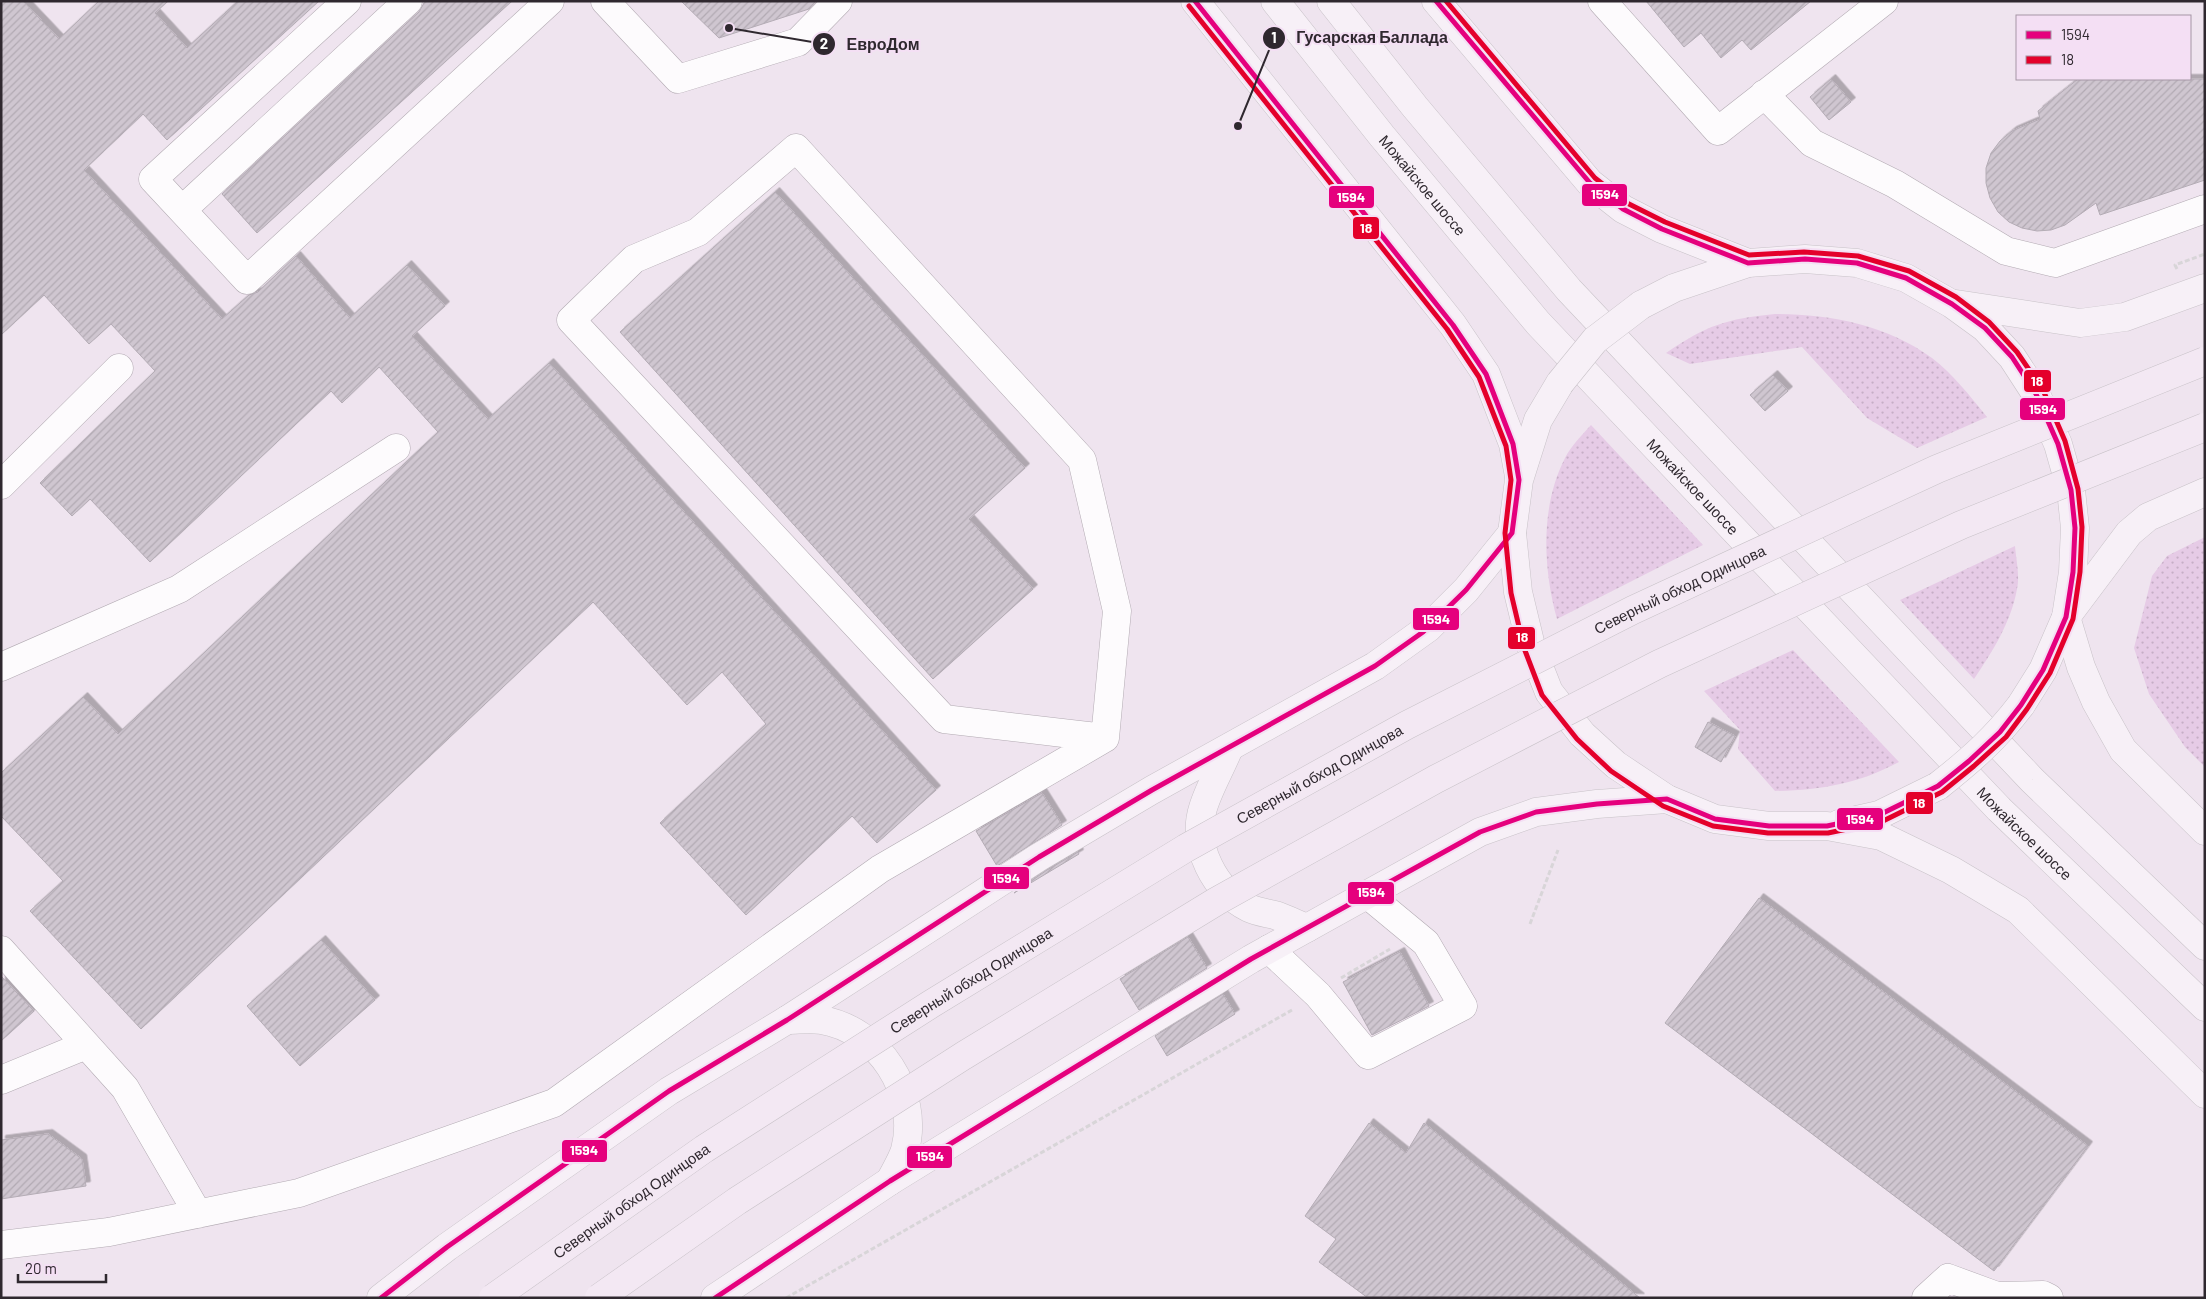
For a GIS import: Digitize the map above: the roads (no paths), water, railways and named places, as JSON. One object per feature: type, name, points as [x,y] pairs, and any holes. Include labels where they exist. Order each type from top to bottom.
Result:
[{"type":"highway","name":"Северный обход Одинцова","points":[[493,1298],[704,1149],[931,1004],[1186,848],[1407,725],[1633,610],[1937,470],[2205,361]]},
{"type":"highway","points":[[599,1298],[737,1201],[963,1056],[1217,901],[1436,779],[1659,664],[1961,525],[2205,427]]},
{"type":"main road","points":[[1195,1],[1453,325],[1486,374],[1513,444],[1519,480]]},
{"type":"main road","name":"Можайское шоссе","points":[[1275,1],[1382,136],[1538,323],[1999,809],[2205,1007]]},
{"type":"main road","points":[[1331,1],[1415,107],[1569,290],[2032,780],[2205,946]]},
{"type":"main road","points":[[1436,1],[1590,182],[1623,209],[1662,229],[1748,263]]},
{"type":"main road","points":[[2205,831],[2123,750],[2096,702],[2066,617],[2073,572],[2075,528],[2071,490],[2058,444],[2036,394],[2012,357],[1985,328],[1952,304],[1906,278],[1857,263],[1805,259],[1748,263],[1674,288],[1641,305],[1595,340],[1560,383],[1538,420],[1519,480],[1512,533],[1518,592],[1530,646],[1549,692],[1582,734],[1616,765],[1668,799],[1715,819],[1769,826],[1828,826],[1881,836],[1951,870],[2018,910],[2205,1094]]},
{"type":"main road","points":[[1952,304],[2080,323],[2125,317],[2205,288]]},
{"type":"main road","points":[[1828,826],[1879,815],[1938,786],[1969,762],[2000,732],[2021,705],[2042,670],[2066,617],[2129,533],[2148,517],[2205,492]]},
{"type":"main road","points":[[381,1298],[531,1187],[669,1091],[787,1020],[1039,857],[1152,790],[1375,666],[1423,632],[1466,590],[1512,533]]},
{"type":"main road","points":[[1229,748],[1203,808],[1200,825],[1203,851],[1214,877],[1237,901],[1251,909],[1307,928]]},
{"type":"main road","points":[[715,1298],[752,1271],[890,1181],[1269,949],[1480,832],[1536,812],[1598,804],[1668,799]]},
{"type":"main road","points":[[787,1020],[822,1020],[854,1031],[881,1053],[900,1082],[908,1115],[905,1150],[890,1181]]},
{"type":"lane","points":[[347,1],[153,179],[247,280],[550,1]]},
{"type":"lane","points":[[182,210],[408,1]]},
{"type":"lane","points":[[606,1],[678,79],[798,42],[838,1]]},
{"type":"lane","points":[[1602,1],[1718,131],[1884,1]]},
{"type":"lane","points":[[1764,94],[1812,143],[1895,184],[2006,251],[2055,263],[2205,209]]},
{"type":"lane","points":[[796,148],[1082,460],[1117,611],[1104,738],[944,719],[571,320],[634,259],[698,232],[796,148]]},
{"type":"lane","points":[[1,485],[119,368]]},
{"type":"lane","points":[[1,667],[179,589],[396,448]]},
{"type":"lane","points":[[1,1245],[108,1232],[299,1193],[554,1103],[880,869],[1104,738]]},
{"type":"lane","points":[[1269,949],[1318,995],[1368,1055],[1463,1006],[1426,943],[1368,895]]},
{"type":"lane","points":[[1,950],[125,1088],[198,1214]]},
{"type":"lane","points":[[1,1080],[86,1045]]},
{"type":"lane","points":[[1926,1298],[1948,1278],[1996,1296],[2043,1295],[2049,1298]]},
{"type":"place","name":"ЕвроДом","points":[[729,28]]},
{"type":"place","name":"Гусарская Баллада","points":[[1238,126]]}]
